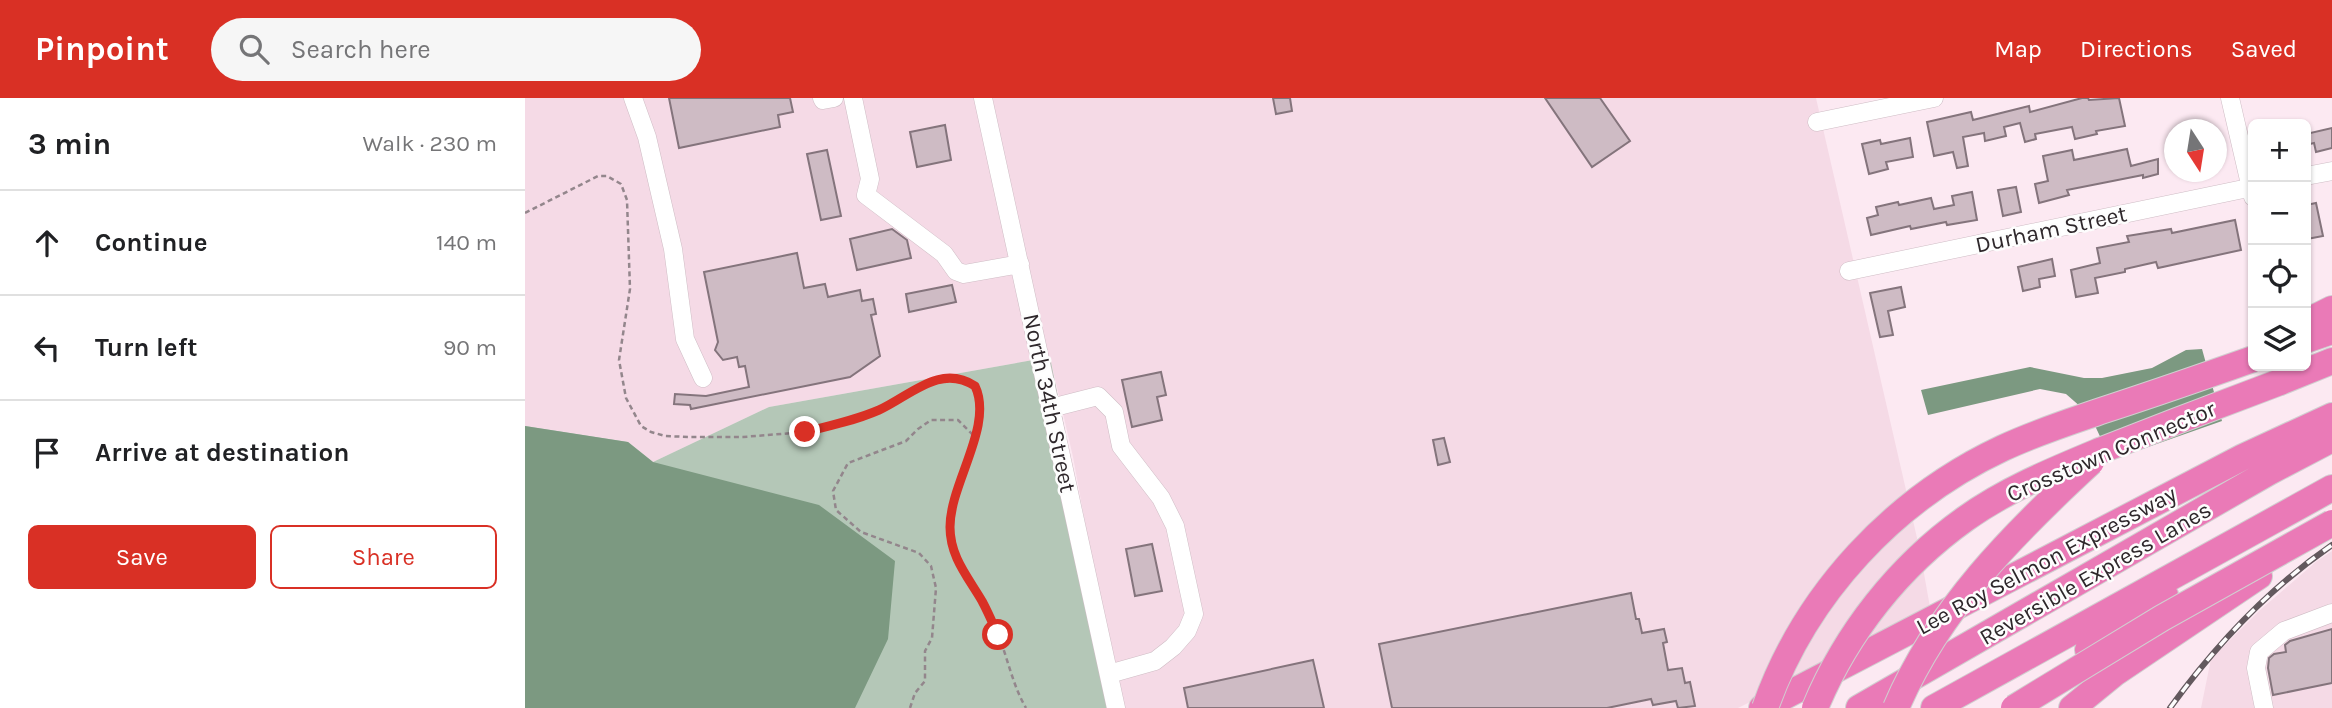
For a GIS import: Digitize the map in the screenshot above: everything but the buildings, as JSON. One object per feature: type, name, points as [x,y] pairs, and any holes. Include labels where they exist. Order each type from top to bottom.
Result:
[{"type":"highway","points":[[2311,320],[2332,309]]},
{"type":"highway","points":[[2311,338],[2332,331]]},
{"type":"highway","points":[[1896,708],[1923,654],[1967,589],[2050,499],[2092,461],[2148,418],[2248,352]]},
{"type":"highway","points":[[1763,708],[1793,646],[1835,582],[1879,533],[1931,490],[1976,462],[2033,435],[2248,361]]},
{"type":"highway","name":"Crosstown Connector","points":[[1815,708],[1837,662],[1870,611],[1925,551],[1966,518],[2035,478],[2332,361]]},
{"type":"highway","name":"Lee Roy Selmon Expressway","points":[[1763,708],[2243,457],[2332,416]]},
{"type":"highway","name":"Reversible Express Lanes","points":[[1859,708],[2259,478],[2332,439]]},
{"type":"highway","points":[[1945,702],[2332,488]]},
{"type":"highway","points":[[2014,708],[2162,618],[2332,524]]},
{"type":"highway","points":[[2072,708],[2115,673],[2332,524]]},
{"type":"highway","points":[[2028,708],[2088,651],[2236,542]]},
{"type":"street","points":[[633,98],[647,136],[673,249],[685,339],[703,378]]},
{"type":"street","points":[[822,98],[834,98]]},
{"type":"street","points":[[853,98],[870,179],[866,195],[944,254],[956,271],[964,274],[1020,264]]},
{"type":"street","name":"North 34th Street","points":[[983,98],[1116,708]]},
{"type":"street","points":[[1817,122],[1934,98]]},
{"type":"street","points":[[2230,98],[2250,182]]},
{"type":"street","points":[[2311,175],[2332,171]]},
{"type":"street","name":"Durham Street","points":[[1849,271],[2248,192]]},
{"type":"street","points":[[1051,408],[1098,396],[1114,412],[1121,446],[1161,498],[1175,526],[1194,614],[1188,631],[1154,661],[1109,674]]},
{"type":"street","points":[[2258,707],[2256,668],[2259,652],[2284,631],[2332,613]]},
{"type":"path","points":[[525,213],[599,176],[607,176],[621,184],[627,200],[631,289],[619,360],[626,398],[632,413],[641,426],[650,432],[665,436],[743,437],[805,432],[879,410],[930,381],[945,378],[967,381],[975,386],[981,410],[951,513],[952,543],[960,567],[982,601],[998,635],[1011,677],[1026,708]]},
{"type":"path","points":[[910,708],[915,692],[925,681],[925,651],[932,638],[936,588],[931,566],[919,553],[861,532],[836,510],[833,491],[848,463],[906,441],[931,420],[958,420],[975,438]]},
{"type":"shaded area","points":[[525,98],[1816,98],[1920,551],[1931,613],[1738,708],[1119,708],[1073,457],[1050,357],[769,407],[653,462],[628,442],[525,426]]},
{"type":"shaded area","points":[[2202,349],[2222,421],[2111,460],[2090,415],[2066,394],[2040,389],[1928,415],[1921,390],[2030,367],[2084,378],[2102,378],[2152,368],[2186,350]]},
{"type":"shaded area","points":[[1050,357],[1121,708],[525,708],[525,426],[628,442],[653,462],[769,407]]},
{"type":"shaded area","points":[[525,426],[628,442],[653,462],[819,505],[895,561],[888,639],[855,708],[525,708]]},
{"type":"shaded area","points":[[2332,551],[2332,708],[2201,708],[2211,659],[2259,611]]},
{"type":"railway","points":[[2170,708],[2205,663],[2244,620],[2286,580],[2332,545]]},
{"type":"route","points":[[805,432],[879,410],[930,381],[957,379],[975,386],[981,410],[980,421],[960,479],[950,528],[954,554],[982,601],[998,635]]}]
